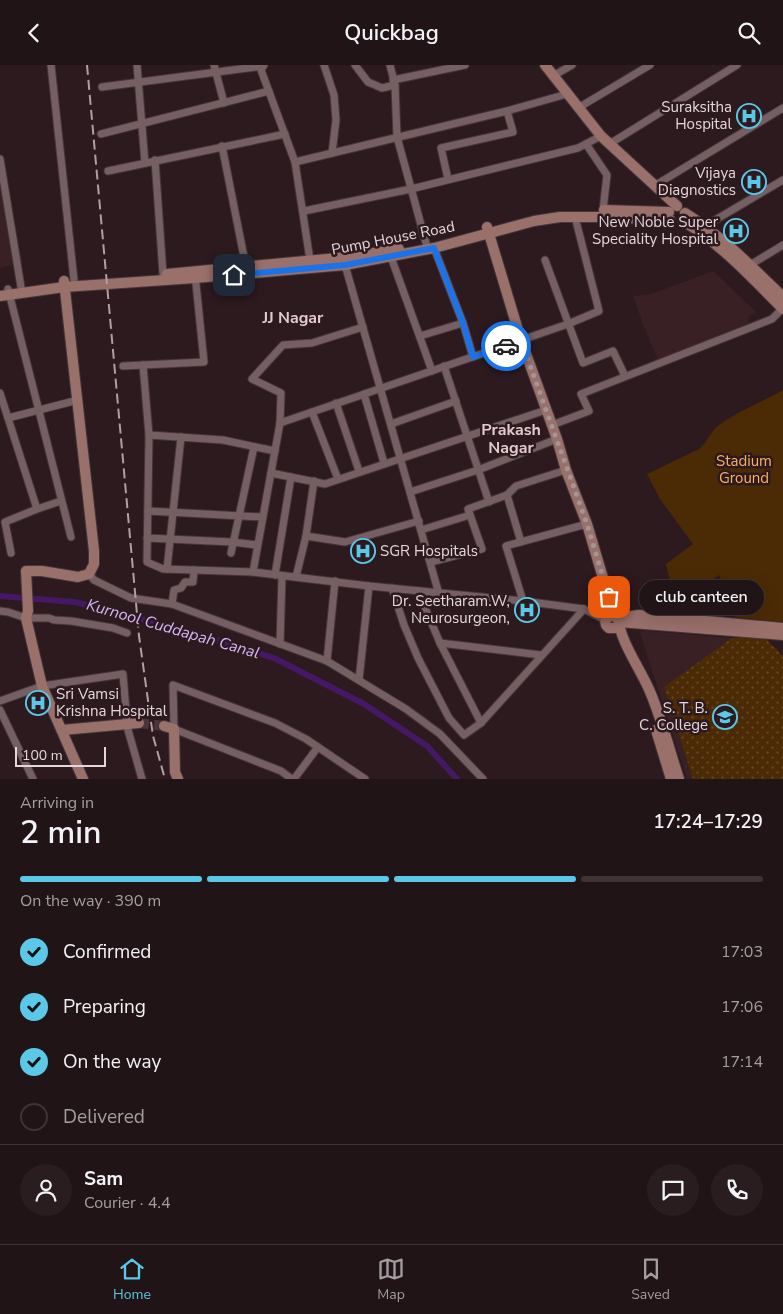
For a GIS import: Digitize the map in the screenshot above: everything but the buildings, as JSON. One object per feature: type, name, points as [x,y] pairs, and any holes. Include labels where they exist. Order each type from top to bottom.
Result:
[{"type":"street","points":[[50,65],[67,283],[94,564],[89,574],[78,577],[42,571],[26,571],[27,615],[42,686],[83,779]]},
{"type":"street","points":[[137,65],[145,163]]},
{"type":"street","points":[[324,65],[334,95],[336,120],[332,153]]},
{"type":"street","points":[[355,65],[368,82],[382,88],[394,83],[465,65]]},
{"type":"street","points":[[390,65],[394,83],[398,137],[411,189],[430,246],[463,323],[473,357]]},
{"type":"street","points":[[545,65],[601,136],[611,143],[654,186],[677,215],[699,231],[744,270],[783,309],[772,319],[581,394],[589,411],[552,425]]},
{"type":"street","points":[[554,76],[572,65]]},
{"type":"street","points":[[578,108],[650,65]]},
{"type":"street","points":[[611,143],[738,65]]},
{"type":"street","points":[[102,87],[139,83],[215,69],[263,66],[261,70],[296,162],[310,260]]},
{"type":"street","points":[[215,69],[224,103]]},
{"type":"street","points":[[101,134],[269,91]]},
{"type":"street","points":[[296,162],[507,111],[566,94]]},
{"type":"street","points":[[654,186],[783,108]]},
{"type":"street","points":[[448,179],[441,148],[513,132],[507,111]]},
{"type":"street","points":[[108,171],[285,134]]},
{"type":"street","points":[[304,211],[411,189],[578,147],[601,136]]},
{"type":"street","points":[[586,144],[607,175],[602,210]]},
{"type":"street","points":[[222,146],[246,267]]},
{"type":"street","points":[[0,159],[21,287]]},
{"type":"street","points":[[155,160],[163,274]]},
{"type":"street","points":[[705,226],[783,180]]},
{"type":"street","points":[[671,779],[645,694],[614,621],[587,524],[566,470],[557,439],[521,340],[488,230],[531,215],[559,212],[602,210],[677,215],[705,226],[783,297]]},
{"type":"street","name":"Pump House Road","points":[[4,293],[67,283],[345,265],[391,257],[488,230],[534,221],[575,217],[677,215]]},
{"type":"street","points":[[280,423],[568,324],[599,311],[575,217]]},
{"type":"street","points":[[750,265],[783,245]]},
{"type":"street","points":[[70,537],[38,410],[4,293],[21,287],[163,274],[195,275],[246,267],[348,257],[430,246]]},
{"type":"street","points":[[391,257],[432,371]]},
{"type":"street","points":[[545,260],[583,363],[613,351],[625,377]]},
{"type":"street","points":[[345,265],[439,594]]},
{"type":"street","points":[[124,366],[204,362],[195,275]]},
{"type":"street","points":[[420,336],[463,323]]},
{"type":"street","points":[[253,572],[280,423],[281,393],[252,379],[283,345],[312,343],[363,327]]},
{"type":"street","points":[[143,365],[149,435],[147,562],[167,569],[253,572],[439,594],[523,601],[584,609],[614,621],[783,635]]},
{"type":"street","points":[[444,367],[489,502]]},
{"type":"street","points":[[0,393],[37,509]]},
{"type":"street","points":[[364,394],[384,463]]},
{"type":"street","points":[[8,418],[78,400]]},
{"type":"street","points":[[391,425],[456,401]]},
{"type":"street","points":[[336,403],[359,471]]},
{"type":"street","points":[[271,473],[325,484],[359,471],[401,459],[546,410]]},
{"type":"street","points":[[312,412],[338,479]]},
{"type":"street","points":[[149,435],[223,440],[275,451]]},
{"type":"street","points":[[167,569],[181,437]]},
{"type":"street","points":[[410,492],[557,439]]},
{"type":"street","points":[[231,553],[254,447]]},
{"type":"street","points":[[430,562],[482,549],[468,509],[507,495],[516,486],[566,470]]},
{"type":"street","points":[[280,644],[279,575],[291,477]]},
{"type":"street","points":[[296,577],[306,536],[314,481]]},
{"type":"street","points":[[507,495],[521,542]]},
{"type":"street","points":[[11,553],[5,522],[61,501]]},
{"type":"street","points":[[148,511],[262,517]]},
{"type":"street","points":[[421,530],[470,515]]},
{"type":"street","points":[[306,536],[345,542],[419,521]]},
{"type":"street","points":[[523,601],[506,546],[587,524]]},
{"type":"street","points":[[147,538],[257,545]]},
{"type":"street","points":[[172,604],[174,590],[181,588],[185,582],[193,582],[194,570]]},
{"type":"street","points":[[89,574],[94,580],[131,598],[172,604],[327,661],[406,709],[440,734],[484,779]]},
{"type":"street","points":[[327,661],[335,581]]},
{"type":"street","points":[[359,681],[369,586]]},
{"type":"street","points":[[392,588],[404,625],[418,658],[449,718],[464,735],[481,723],[584,609]]},
{"type":"street","points":[[418,591],[440,643],[481,723]]},
{"type":"street","points":[[0,611],[112,628],[127,633]]},
{"type":"street","points":[[614,621],[639,615],[783,628]]},
{"type":"street","points":[[614,621],[652,695],[678,779]]},
{"type":"street","points":[[440,643],[541,655]]},
{"type":"street","points":[[0,701],[42,686],[123,674],[128,727],[142,779]]},
{"type":"street","points":[[178,779],[175,772],[168,728],[173,685],[274,723],[318,747],[365,779]]},
{"type":"street","points":[[0,709],[33,779]]},
{"type":"street","points":[[62,730],[140,726]]},
{"type":"street","points":[[168,728],[281,771],[293,779],[318,747]]},
{"type":"shaded area","name":"Vijaya Diagnostics","points":[[752,167],[763,189],[752,190],[743,175]]},
{"type":"shaded area","points":[[0,180],[23,262],[0,268]]},
{"type":"shaded area","name":"New Noble Super Speciality Hospital","points":[[734,217],[747,239],[738,245],[724,223]]},
{"type":"shaded area","points":[[713,271],[756,312],[749,316],[748,323],[658,360],[633,296],[651,294]]},
{"type":"shaded area","name":"S. T. B. C. College","points":[[639,630],[732,638],[763,636],[783,656],[783,779],[687,779]]},
{"type":"green space","name":"Stadium Ground","points":[[783,390],[783,622],[735,617],[719,575],[698,591],[673,595],[666,564],[693,544],[660,499],[647,474],[699,449],[719,425]]},
{"type":"green space","name":"S. T. B. C. College","points":[[763,636],[783,656],[783,779],[693,779],[664,687],[732,638]]},
{"type":"waterway","name":"Kurnool Cuddapah Canal","points":[[0,596],[75,602],[181,629],[274,658],[364,704],[427,746],[457,779]]},
{"type":"tunnel","points":[[139,723],[164,726]]},
{"type":"railway","points":[[87,65],[139,636],[153,736],[165,779]]},
{"type":"way so far","points":[[506,346],[521,340],[557,439],[566,470],[587,524],[609,597]]},
{"type":"place","name":"Suraksitha Hospital","points":[[749,116]]},
{"type":"place","name":"Vijaya Diagnostics","points":[[754,182]]},
{"type":"place","name":"New Noble Super Speciality Hospital","points":[[736,231]]},
{"type":"place","name":"SGR Hospitals","points":[[363,551]]},
{"type":"place","name":"club canteen","points":[[609,597]]},
{"type":"place","name":"Dr. Seetharam.W, Neurosurgeon,","points":[[527,610]]},
{"type":"place","name":"Sri Vamsi Krishna Hospital","points":[[38,703]]},
{"type":"place","name":"S. T. B. C. College","points":[[725,717]]},
{"type":"district","name":"JJ Nagar","points":[[293,318]]},
{"type":"district","name":"Prakash Nagar","points":[[511,439]]},
{"type":"route","points":[[234,275],[345,265],[434,248],[463,323],[473,357],[506,346]]}]
